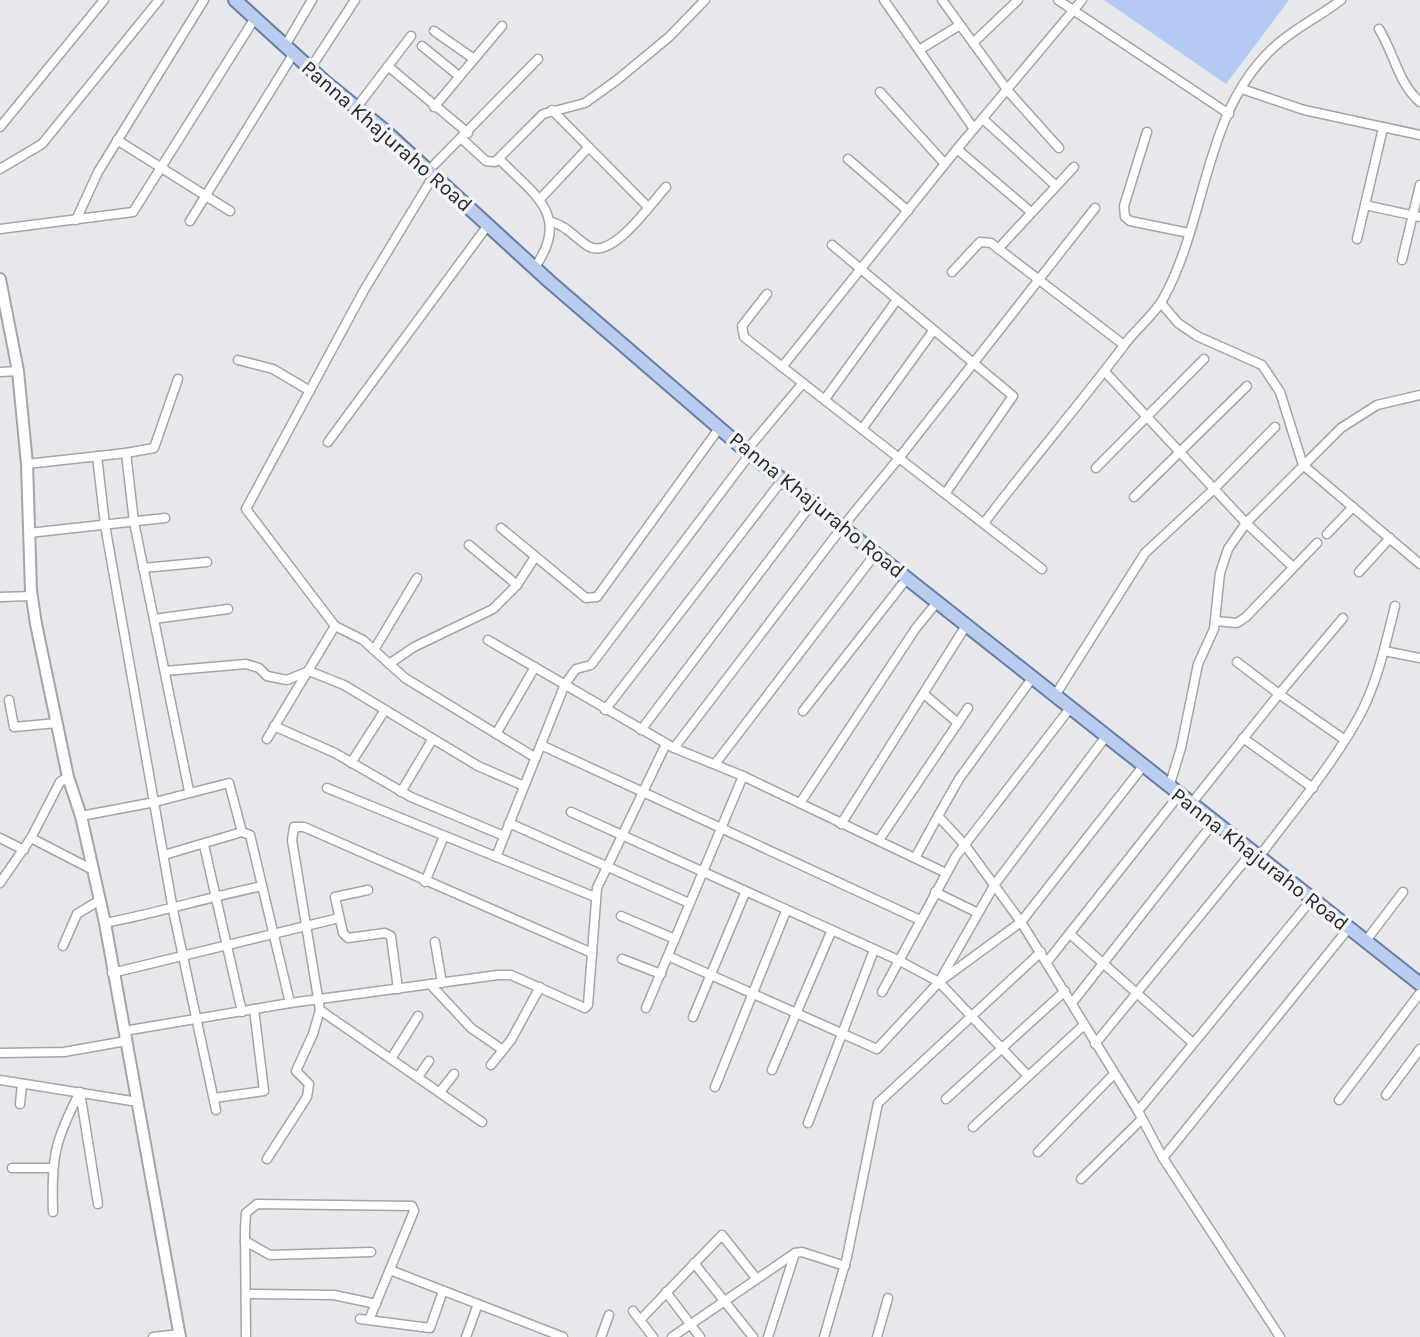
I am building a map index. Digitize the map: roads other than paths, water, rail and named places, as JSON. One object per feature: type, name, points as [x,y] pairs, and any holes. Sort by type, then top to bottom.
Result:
[{"type":"main road","name":"Panna Khajuraho Road","points":[[240,1],[310,69],[357,107],[748,452],[1420,984]]},
{"type":"main road","points":[[0,279],[18,371],[27,464],[32,596],[68,777],[81,816],[105,923],[180,1335]]},
{"type":"street","points":[[0,127],[104,0]]},
{"type":"street","points":[[0,169],[42,144],[159,0]]},
{"type":"street","points":[[76,220],[98,172],[204,0]]},
{"type":"street","points":[[190,221],[290,49],[312,0]]},
{"type":"street","points":[[310,69],[355,0]]},
{"type":"street","points":[[389,67],[465,136],[486,161],[499,159],[543,114],[585,103],[602,92],[669,37],[705,0]]},
{"type":"street","points":[[884,0],[974,129]]},
{"type":"street","points":[[942,0],[1008,91],[1059,148]]},
{"type":"street","points":[[973,43],[1018,0]]},
{"type":"street","points":[[1058,0],[1149,64],[1229,114]]},
{"type":"street","points":[[782,367],[957,149],[1082,0]]},
{"type":"street","points":[[984,523],[1051,435],[1106,373],[1124,345],[1161,303],[1189,233],[1207,167],[1242,89],[1272,49],[1341,0]]},
{"type":"street","points":[[0,229],[133,212],[255,18]]},
{"type":"street","points":[[919,50],[960,24]]},
{"type":"street","points":[[434,107],[502,26]]},
{"type":"street","points":[[1379,29],[1394,54],[1403,81],[1420,102]]},
{"type":"street","points":[[434,31],[474,59]]},
{"type":"street","points":[[357,107],[411,36]]},
{"type":"street","points":[[422,46],[460,76]]},
{"type":"street","points":[[536,758],[405,678],[363,640],[335,626],[246,512],[363,292],[432,173],[538,59]]},
{"type":"street","points":[[1242,89],[1304,110],[1420,135]]},
{"type":"street","points":[[880,92],[945,164]]},
{"type":"street","points":[[552,110],[648,207]]},
{"type":"street","points":[[983,119],[1055,185]]},
{"type":"street","points":[[1357,239],[1383,128]]},
{"type":"street","points":[[1147,132],[1124,206],[1125,217],[1130,221],[1189,233]]},
{"type":"street","points":[[117,140],[230,211]]},
{"type":"street","points":[[540,199],[588,148]]},
{"type":"street","points":[[957,149],[1031,212]]},
{"type":"street","points":[[499,159],[540,199],[552,222],[551,237],[536,267]]},
{"type":"street","points":[[848,159],[908,211]]},
{"type":"street","points":[[998,249],[1074,167]]},
{"type":"street","points":[[1402,260],[1417,217],[1420,185]]},
{"type":"street","points":[[552,222],[563,226],[589,247],[603,249],[620,240],[666,187]]},
{"type":"street","points":[[1365,205],[1417,217]]},
{"type":"street","points":[[0,1053],[64,1052],[197,1018],[498,975],[511,975],[585,1008],[588,1005],[596,897],[607,866],[643,792],[670,746],[1095,208]]},
{"type":"street","points":[[328,442],[488,225]]},
{"type":"street","points":[[952,272],[980,242],[991,243],[1124,345]]},
{"type":"street","points":[[832,245],[896,301],[974,362],[1013,399],[945,494]]},
{"type":"street","points":[[767,294],[742,326],[742,331],[782,367],[1042,569]]},
{"type":"street","points":[[825,399],[896,301]]},
{"type":"street","points":[[1161,303],[1178,323],[1197,336],[1262,365],[1270,374],[1303,465],[1420,564]]},
{"type":"street","points":[[862,429],[933,331]]},
{"type":"street","points":[[1096,468],[1204,359]]},
{"type":"street","points":[[238,360],[272,369],[310,391]]},
{"type":"street","points":[[0,372],[18,371]]},
{"type":"street","points":[[1106,373],[1246,523],[1293,568]]},
{"type":"street","points":[[27,464],[154,448],[178,379]]},
{"type":"street","points":[[496,857],[565,684],[576,669],[591,665],[748,452],[803,383]]},
{"type":"street","points":[[1134,497],[1247,386]]},
{"type":"street","points":[[1046,962],[1070,934],[1174,791],[1198,664],[1215,621],[1220,573],[1228,549],[1246,523],[1303,465],[1362,412],[1377,405],[1420,395]]},
{"type":"street","points":[[501,528],[586,598],[597,597],[720,427]]},
{"type":"street","points":[[1056,694],[1145,553],[1275,427]]},
{"type":"street","points":[[126,453],[134,522],[190,791]]},
{"type":"street","points":[[97,456],[105,525],[173,910],[216,1110]]},
{"type":"street","points":[[605,710],[783,479]]},
{"type":"street","points":[[642,730],[813,502]]},
{"type":"street","points":[[1327,534],[1353,507]]},
{"type":"street","points":[[29,533],[165,518]]},
{"type":"street","points":[[1359,572],[1390,538]]},
{"type":"street","points":[[1215,621],[1237,623],[1317,543]]},
{"type":"street","points":[[469,545],[517,585]]},
{"type":"street","points":[[715,764],[876,553]]},
{"type":"street","points":[[389,664],[414,647],[493,609],[517,585],[535,556]]},
{"type":"street","points":[[143,568],[207,562]]},
{"type":"street","points":[[803,711],[908,577]]},
{"type":"street","points":[[374,650],[417,578]]},
{"type":"street","points":[[0,597],[32,596]]},
{"type":"street","points":[[800,803],[916,628],[939,601]]},
{"type":"street","points":[[1095,1044],[1313,788],[1362,711],[1384,651],[1395,606]]},
{"type":"street","points":[[154,619],[228,609]]},
{"type":"street","points":[[1191,804],[1343,618]]},
{"type":"street","points":[[841,824],[925,695],[967,624]]},
{"type":"street","points":[[267,739],[335,626]]},
{"type":"street","points":[[488,640],[670,746],[743,776],[946,873]]},
{"type":"street","points":[[1384,651],[1420,658]]},
{"type":"street","points":[[1237,662],[1345,740]]},
{"type":"street","points":[[165,671],[246,664],[267,676],[287,680],[309,671],[334,680],[478,766],[524,786]]},
{"type":"street","points":[[496,734],[535,667]]},
{"type":"street","points":[[915,858],[959,779],[1033,677]]},
{"type":"street","points":[[925,695],[958,723]]},
{"type":"street","points":[[9,701],[14,727],[57,723]]},
{"type":"street","points":[[882,992],[934,891],[965,845],[1071,706]]},
{"type":"street","points":[[879,840],[968,708]]},
{"type":"street","points":[[351,762],[385,710]]},
{"type":"street","points":[[274,726],[351,762],[401,792],[504,836]]},
{"type":"street","points":[[939,982],[976,912],[995,884],[1108,735]]},
{"type":"street","points":[[1243,738],[1313,788]]},
{"type":"street","points":[[401,792],[432,740]]},
{"type":"street","points":[[541,745],[920,920]]},
{"type":"street","points":[[668,956],[842,1032],[873,1049],[880,1048],[939,982],[1021,922],[1144,765]]},
{"type":"street","points":[[646,1008],[743,776]]},
{"type":"street","points":[[0,883],[24,850],[60,782],[68,777]]},
{"type":"street","points":[[81,816],[155,802],[229,783],[242,832]]},
{"type":"street","points":[[327,788],[596,897]]},
{"type":"street","points":[[571,812],[831,932],[898,960],[939,982],[1028,1076]]},
{"type":"street","points":[[938,816],[995,884],[1041,952],[1163,1158],[1280,1337]]},
{"type":"street","points":[[1072,1003],[1214,822]]},
{"type":"street","points":[[509,823],[689,903]]},
{"type":"street","points":[[482,1122],[320,1010],[316,999],[292,839],[296,826],[592,953]]},
{"type":"street","points":[[164,855],[242,832],[250,835],[290,1003]]},
{"type":"street","points":[[425,882],[443,835]]},
{"type":"street","points":[[0,838],[24,850]]},
{"type":"street","points":[[31,838],[93,870]]},
{"type":"street","points":[[204,845],[242,1012]]},
{"type":"street","points":[[105,923],[173,910],[216,896],[262,886]]},
{"type":"street","points":[[368,890],[335,897],[342,933],[348,938],[385,933],[391,936],[398,989]]},
{"type":"street","points":[[934,891],[976,912]]},
{"type":"street","points":[[1365,942],[1404,892]]},
{"type":"street","points":[[693,1017],[745,893]]},
{"type":"street","points":[[1081,1179],[1140,1116],[1193,1043],[1312,899]]},
{"type":"street","points":[[63,946],[77,914],[100,900]]},
{"type":"street","points":[[715,1087],[786,911]]},
{"type":"street","points":[[621,916],[675,939]]},
{"type":"street","points":[[113,973],[227,943],[339,918]]},
{"type":"street","points":[[1163,1158],[1348,929]]},
{"type":"street","points":[[772,1070],[831,932]]},
{"type":"street","points":[[1070,934],[1193,1043]]},
{"type":"street","points":[[435,942],[442,983]]},
{"type":"street","points":[[808,1123],[874,950]]},
{"type":"street","points":[[824,1337],[845,1266],[878,1103],[971,1013],[1041,952]]},
{"type":"street","points":[[622,960],[661,974]]},
{"type":"street","points":[[430,984],[471,1028],[503,1050]]},
{"type":"street","points":[[491,1065],[503,1050],[540,987]]},
{"type":"street","points":[[946,1099],[1065,991]]},
{"type":"street","points":[[1339,1100],[1420,993]]},
{"type":"street","points":[[214,1098],[264,1091],[254,1009]]},
{"type":"street","points":[[267,1159],[307,1097],[309,1084],[296,1071],[296,1065],[313,1034],[320,1010]]},
{"type":"street","points":[[391,1059],[418,1016]]},
{"type":"street","points":[[974,1127],[1084,1025]]},
{"type":"street","points":[[1386,1095],[1420,1049]]},
{"type":"street","points":[[418,1077],[429,1061]]},
{"type":"street","points":[[440,1092],[454,1074]]},
{"type":"street","points":[[1038,1152],[1113,1075]]},
{"type":"street","points":[[0,1080],[138,1102]]},
{"type":"street","points":[[20,1104],[22,1084]]},
{"type":"street","points":[[53,1212],[52,1168],[60,1129],[80,1092]]},
{"type":"street","points":[[80,1092],[97,1204]]},
{"type":"street","points":[[12,1168],[52,1168]]},
{"type":"street","points":[[246,1337],[246,1213],[257,1204],[410,1205],[414,1211],[376,1304],[365,1320],[430,1328],[443,1291]]},
{"type":"street","points":[[640,1320],[722,1235],[756,1278]]},
{"type":"street","points":[[245,1241],[270,1255],[371,1252]]},
{"type":"street","points":[[672,1337],[723,1299],[795,1253],[802,1252],[845,1266]]},
{"type":"street","points":[[768,1337],[795,1253]]},
{"type":"street","points":[[694,1263],[753,1337]]},
{"type":"street","points":[[390,1270],[562,1337]]},
{"type":"street","points":[[666,1292],[700,1337]]},
{"type":"street","points":[[246,1294],[334,1295],[376,1304]]},
{"type":"street","points":[[877,1337],[888,1298]]},
{"type":"street","points":[[466,1337],[478,1304]]},
{"type":"street","points":[[633,1311],[653,1337]]},
{"type":"street","points":[[601,1337],[609,1315]]},
{"type":"street","points":[[153,1337],[180,1335]]}]
